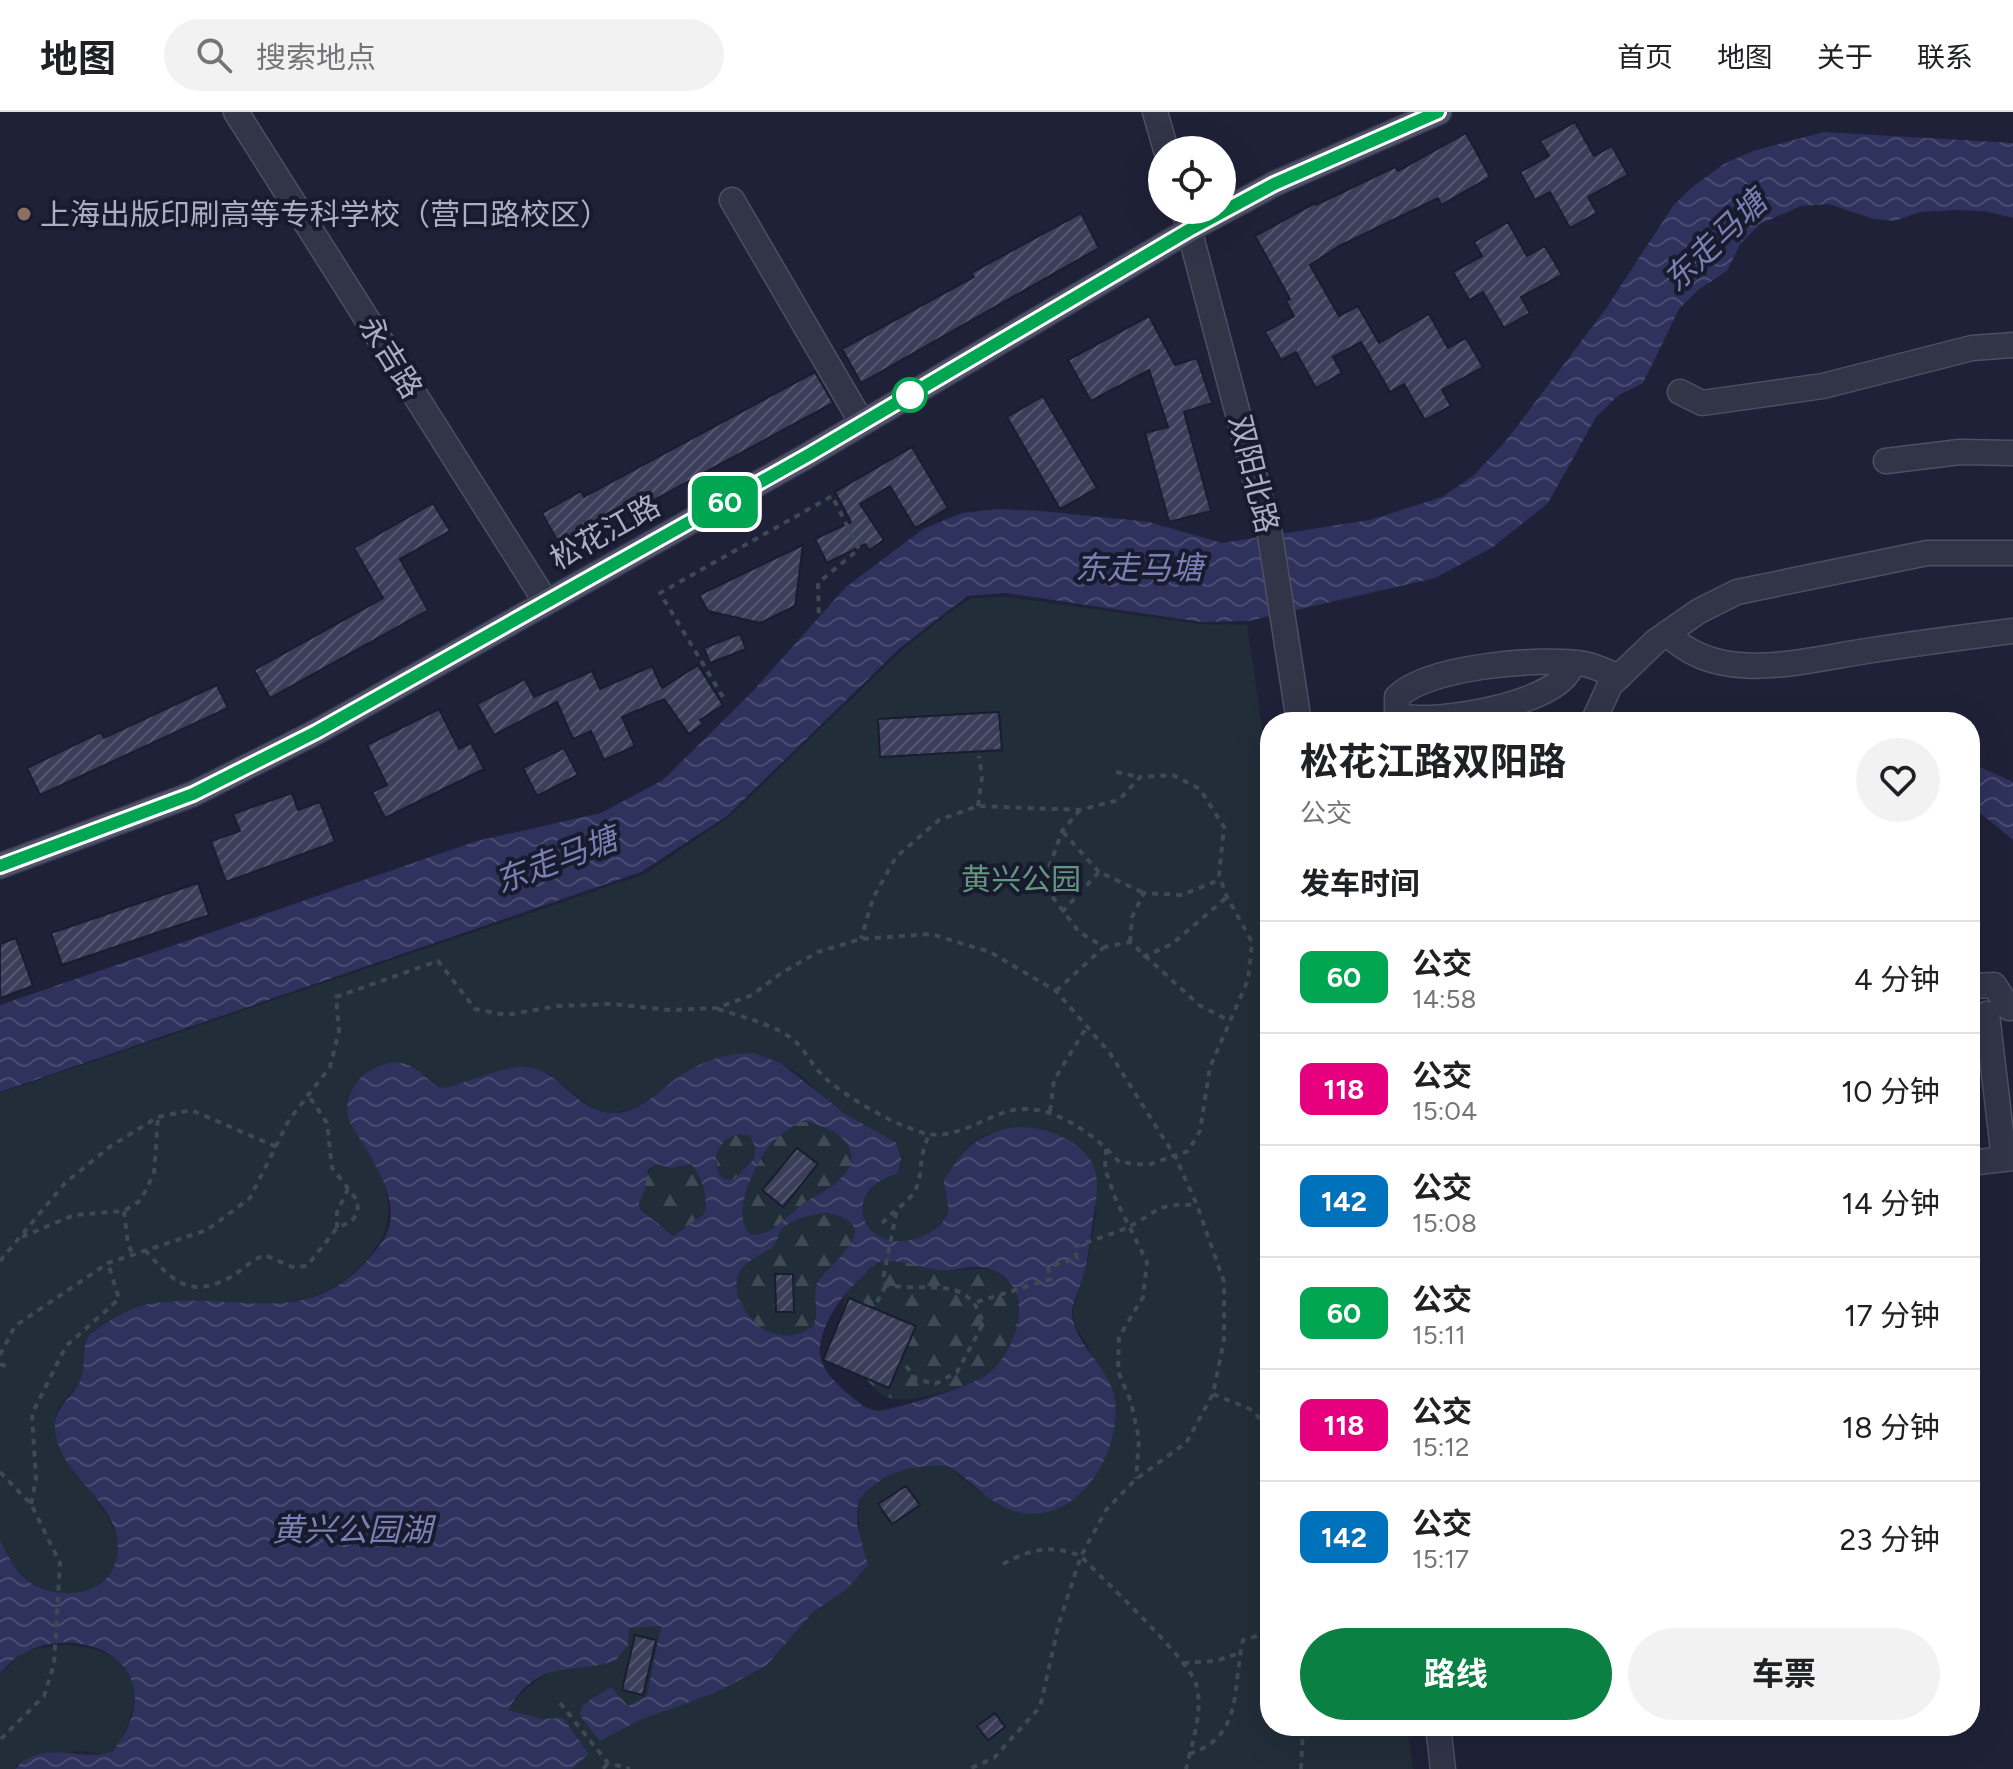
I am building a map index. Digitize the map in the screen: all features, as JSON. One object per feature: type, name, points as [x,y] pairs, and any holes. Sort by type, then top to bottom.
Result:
[{"type":"main road","name":"松花江路","points":[[1236,200],[1439,112]]},
{"type":"main road","name":"松花江路","points":[[0,866],[193,794],[316,732],[862,423],[1180,224]]},
{"type":"street","name":"永吉路","points":[[236,112],[546,602]]},
{"type":"street","points":[[1155,112],[1162,136]]},
{"type":"street","points":[[732,200],[862,423]]},
{"type":"street","name":"双阳北路","points":[[1187,224],[1270,535],[1285,614],[1298,712]]},
{"type":"street","points":[[1680,392],[1702,403],[1823,386],[1972,348],[2013,345]]},
{"type":"street","points":[[1886,461],[1960,452],[2013,453]]},
{"type":"street","points":[[1596,712],[1600,702],[1619,677],[1667,633],[1717,601],[1761,585],[1927,553],[2013,553]]},
{"type":"street","points":[[1667,633],[1696,654],[1721,661],[1765,665],[2013,631]]},
{"type":"street","points":[[1399,712],[1397,697],[1405,690],[1447,675],[1515,663],[1572,663],[1597,667],[1619,677]]},
{"type":"street","points":[[1464,712],[1510,705],[1543,692],[1568,674],[1572,663]]},
{"type":"street","points":[[1980,986],[1994,985],[2008,1158],[1980,1161]]},
{"type":"street","points":[[1439,1736],[1443,1769]]},
{"type":"path","points":[[723,697],[660,593],[832,496],[859,549],[818,583],[819,618]]},
{"type":"path","points":[[978,806],[982,777],[979,756]]},
{"type":"path","points":[[0,1355],[15,1326],[108,1263],[207,1230],[250,1198],[289,1120],[330,1067],[339,1031],[336,997],[438,961],[475,1009],[506,1015],[558,1006],[717,1008],[768,1025],[794,1039],[822,1075],[858,1103],[929,1134],[966,1129],[1011,1110],[1050,1111],[1106,1147],[1119,1162],[1148,1165],[1176,1158],[1188,1151],[1200,1131],[1210,1067],[1248,980],[1252,942],[1227,897],[1221,879],[1224,827],[1200,789],[1173,775],[1140,777],[1116,772]]},
{"type":"path","points":[[861,939],[873,898],[896,857],[939,820],[978,806],[1080,810],[1119,800],[1140,777]]},
{"type":"path","points":[[1080,810],[1062,831],[1050,865],[1051,895],[1079,932],[1104,947]]},
{"type":"path","points":[[1062,831],[1099,872],[1144,893],[1182,895],[1221,879]]},
{"type":"path","points":[[1062,912],[1099,872]]},
{"type":"path","points":[[1144,893],[1132,917],[1130,942],[1199,1005],[1228,1020]]},
{"type":"path","points":[[1143,957],[1172,944],[1227,897]]},
{"type":"path","points":[[717,1008],[752,995],[818,952],[861,939],[931,934],[990,952],[1056,991],[1109,1052],[1176,1158],[1197,1205],[1224,1282],[1224,1340],[1213,1394],[1186,1443],[1136,1479],[1106,1510],[1081,1556],[1059,1623],[1040,1707],[994,1758],[969,1769]]},
{"type":"path","points":[[1056,991],[1104,947],[1130,942]]},
{"type":"path","points":[[1050,1111],[1054,1080],[1086,1028]]},
{"type":"path","points":[[145,1250],[173,1281],[198,1288],[227,1279],[252,1259],[265,1255],[292,1267],[307,1266],[337,1228],[352,1221],[358,1212],[357,1200],[332,1168],[327,1123],[307,1093]]},
{"type":"path","points":[[0,1261],[65,1183],[111,1146],[158,1117],[191,1110],[277,1147]]},
{"type":"path","points":[[20,1238],[74,1215],[124,1211],[141,1200],[154,1173],[158,1117]]},
{"type":"path","points":[[882,1223],[920,1185],[920,1153],[929,1134]]},
{"type":"path","points":[[1106,1147],[1105,1169],[1147,1262],[1143,1297],[1119,1337],[1118,1371],[1131,1402],[1139,1439],[1136,1479]]},
{"type":"path","points":[[337,1228],[337,1212],[348,1188]]},
{"type":"path","points":[[977,1302],[1051,1279],[1048,1267],[1077,1258],[1074,1247],[1130,1226],[1146,1214],[1170,1204],[1197,1205]]},
{"type":"path","points":[[886,1285],[883,1279],[897,1209]]},
{"type":"path","points":[[124,1211],[128,1245],[133,1254]]},
{"type":"path","points":[[31,1504],[36,1480],[32,1414],[66,1346],[119,1299],[108,1263]]},
{"type":"path","points":[[877,1302],[886,1285]]},
{"type":"path","points":[[886,1285],[910,1289],[961,1289],[977,1302],[983,1324],[957,1372],[935,1384],[916,1379],[906,1366]]},
{"type":"path","points":[[0,1364],[10,1368]]},
{"type":"path","points":[[1213,1394],[1250,1409],[1260,1418]]},
{"type":"path","points":[[0,1472],[31,1504],[60,1563],[54,1664],[44,1696],[0,1740]]},
{"type":"path","points":[[1003,1564],[1032,1549],[1060,1548],[1081,1556],[1183,1663],[1196,1684],[1197,1721],[1186,1769]]},
{"type":"path","points":[[1189,1754],[1209,1748],[1225,1734],[1243,1640],[1260,1638]]},
{"type":"path","points":[[1183,1663],[1215,1661],[1240,1653]]},
{"type":"path","points":[[560,1703],[608,1763],[630,1769]]},
{"type":"path","points":[[1301,1769],[1303,1736]]},
{"type":"path","points":[[603,1769],[608,1763]]},
{"type":"green space","name":"黄兴公园","points":[[1008,597],[1200,624],[1247,625],[1260,713],[1260,1736],[1408,1736],[1413,1769],[572,1769],[589,1754],[563,1718],[542,1719],[508,1710],[520,1695],[546,1675],[628,1645],[629,1628],[662,1626],[648,1696],[627,1706],[611,1687],[582,1705],[600,1741],[642,1719],[713,1694],[766,1666],[813,1612],[845,1591],[859,1533],[858,1501],[877,1483],[910,1469],[948,1466],[982,1494],[1110,1446],[1116,1410],[1089,1348],[1073,1322],[1073,1309],[1088,1259],[1097,1208],[994,1133],[970,1145],[944,1180],[948,1210],[942,1223],[929,1233],[907,1241],[889,1240],[874,1234],[865,1223],[862,1210],[866,1196],[877,1183],[897,1174],[857,1122],[825,1100],[802,1076],[781,1063],[753,1053],[657,1095],[639,1107],[616,1113],[595,1110],[549,1074],[525,1067],[440,1088],[410,1064],[395,1062],[352,1126],[367,1144],[386,1192],[387,1222],[377,1246],[342,1282],[318,1295],[264,1305],[142,1305],[90,1334],[85,1345],[80,1381],[58,1410],[56,1421],[69,1463],[102,1508],[117,1538],[118,1553],[114,1568],[96,1587],[82,1592],[51,1591],[36,1586],[23,1576],[0,1541],[0,1093],[645,874],[730,816],[904,648],[971,598]]},
{"type":"green space","points":[[801,1121],[824,1128],[844,1140],[850,1148],[848,1168],[835,1184],[803,1204],[778,1225],[765,1233],[750,1234],[743,1215],[752,1176],[770,1145]]},
{"type":"green space","points":[[738,1134],[750,1136],[755,1147],[754,1159],[734,1181],[723,1179],[717,1166],[718,1152],[725,1141]]},
{"type":"green space","points":[[656,1164],[671,1168],[691,1164],[704,1189],[706,1203],[703,1215],[673,1236],[640,1208],[643,1184]]},
{"type":"green space","points":[[825,1213],[844,1218],[853,1226],[854,1235],[849,1246],[817,1283],[813,1326],[791,1335],[771,1333],[754,1321],[740,1302],[736,1280],[738,1273],[770,1249],[787,1225]]},
{"type":"green space","points":[[883,1261],[945,1271],[986,1269],[1002,1276],[1012,1286],[1018,1312],[1012,1342],[996,1366],[977,1380],[934,1395],[903,1399],[881,1394],[850,1357],[844,1334],[843,1311],[847,1286],[873,1265]]},
{"type":"green space","points":[[67,1645],[102,1652],[126,1668],[135,1694],[120,1741],[107,1754],[76,1751],[17,1765],[15,1769],[0,1769],[0,1674],[26,1650]]},
{"type":"water","name":"东走马塘","points":[[1824,132],[2013,143],[2013,218],[1985,211],[1958,210],[1920,212],[1895,221],[1874,219],[1829,204],[1801,206],[1760,224],[1740,244],[1727,271],[1698,290],[1679,309],[1643,383],[1619,395],[1596,417],[1548,503],[1493,547],[1435,578],[1248,621],[1201,622],[1006,593],[967,596],[900,648],[727,816],[641,872],[0,1092],[0,1005],[477,841],[601,813],[663,780],[752,692],[846,587],[923,529],[962,513],[998,509],[1042,511],[1149,522],[1222,543],[1370,520],[1442,497],[1473,476],[1505,442],[1605,310],[1673,206],[1691,188],[1724,164],[1753,151]]},
{"type":"water","points":[[1980,767],[2013,782],[2013,840],[1980,813]]},
{"type":"water","name":"黄兴公园湖","points":[[753,1053],[781,1063],[845,1114],[896,1143],[901,1159],[897,1174],[877,1183],[866,1195],[862,1209],[865,1222],[874,1233],[888,1240],[907,1241],[929,1233],[942,1223],[948,1210],[944,1180],[967,1149],[990,1134],[1016,1127],[1038,1129],[1060,1136],[1086,1154],[1096,1174],[1096,1198],[1086,1267],[1072,1316],[1081,1340],[1111,1385],[1116,1416],[1105,1459],[1078,1496],[1060,1508],[1040,1513],[1018,1512],[998,1504],[948,1466],[910,1469],[887,1477],[858,1501],[857,1524],[868,1565],[845,1591],[813,1612],[766,1666],[713,1694],[642,1719],[600,1741],[580,1716],[582,1705],[611,1687],[628,1706],[647,1696],[661,1626],[629,1628],[628,1645],[615,1661],[556,1671],[531,1682],[508,1710],[542,1719],[563,1718],[589,1754],[572,1769],[15,1769],[26,1759],[39,1754],[90,1755],[113,1751],[132,1717],[134,1688],[123,1666],[103,1651],[77,1643],[49,1644],[22,1654],[0,1674],[0,1541],[23,1577],[53,1592],[81,1592],[94,1587],[113,1570],[117,1556],[117,1538],[111,1521],[67,1461],[55,1428],[61,1408],[80,1381],[85,1345],[90,1334],[118,1316],[149,1304],[302,1300],[330,1290],[356,1272],[382,1242],[389,1228],[391,1213],[384,1182],[352,1126],[347,1110],[350,1094],[359,1079],[380,1066],[397,1062],[411,1066],[440,1088],[514,1067],[537,1069],[590,1106],[615,1113],[639,1106],[701,1064]],"holes":[[[801,1121],[835,1133],[849,1148],[851,1157],[848,1168],[835,1184],[803,1204],[778,1225],[765,1233],[750,1234],[743,1215],[747,1189],[758,1164],[770,1145]],[[738,1134],[750,1136],[755,1147],[754,1159],[734,1180],[723,1179],[716,1166],[720,1146]],[[656,1164],[671,1168],[691,1164],[704,1189],[706,1203],[703,1215],[673,1236],[640,1209],[648,1170]],[[825,1213],[844,1218],[853,1226],[854,1235],[849,1246],[817,1283],[813,1326],[791,1335],[771,1333],[754,1321],[740,1302],[738,1274],[748,1263],[773,1247],[787,1225]],[[897,1261],[943,1271],[980,1267],[1002,1275],[1013,1287],[1019,1316],[1009,1348],[1000,1362],[981,1378],[918,1401],[878,1411],[858,1402],[828,1373],[820,1349],[826,1326],[838,1304],[875,1264]]]},
{"type":"building","points":[[1575,122],[1594,156],[1612,146],[1628,175],[1588,197],[1597,213],[1570,228],[1550,192],[1535,200],[1520,172],[1549,156],[1540,141]]},
{"type":"building","points":[[1466,133],[1490,177],[1441,205],[1438,198],[1339,246],[1310,265],[1339,316],[1358,306],[1379,343],[1429,314],[1448,348],[1466,338],[1483,367],[1442,390],[1451,406],[1425,420],[1404,384],[1390,392],[1361,342],[1333,357],[1342,373],[1316,388],[1296,352],[1281,360],[1265,332],[1294,316],[1286,301],[1290,299],[1255,236],[1315,203],[1395,167],[1398,171]]},
{"type":"building","points":[[1081,213],[1099,248],[861,383],[842,349],[974,277],[971,273]]},
{"type":"building","points":[[1508,222],[1527,256],[1545,246],[1562,275],[1521,297],[1530,313],[1504,328],[1483,292],[1469,300],[1453,272],[1482,256],[1474,242]]},
{"type":"building","points":[[1149,316],[1175,365],[1197,358],[1212,403],[1184,412],[1211,511],[1169,522],[1145,433],[1168,427],[1149,370],[1091,401],[1068,360]]},
{"type":"building","points":[[815,372],[833,403],[606,526],[603,520],[559,544],[542,513],[581,491],[584,497]]},
{"type":"building","points":[[1043,396],[1097,488],[1060,509],[1007,417]]},
{"type":"building","points":[[912,447],[948,508],[915,528],[890,486],[860,504],[884,540],[869,550],[865,544],[827,563],[815,539],[851,522],[835,492]]},
{"type":"building","points":[[433,503],[450,531],[400,559],[428,610],[270,698],[254,670],[383,598],[354,548]]},
{"type":"building","points":[[803,545],[795,606],[760,623],[708,611],[699,595]]},
{"type":"building","points":[[740,634],[746,649],[710,663],[704,648]]},
{"type":"building","points":[[698,665],[723,705],[700,720],[703,724],[689,734],[664,699],[622,717],[635,746],[604,760],[591,731],[573,739],[557,702],[494,735],[477,704],[525,679],[534,697],[592,671],[600,689],[652,666],[662,688]]},
{"type":"building","points":[[217,685],[228,708],[40,795],[27,768],[101,732],[104,738]]},
{"type":"building","points":[[439,709],[459,749],[471,743],[484,769],[385,818],[372,792],[387,785],[367,745]]},
{"type":"building","points":[[999,712],[1002,750],[880,757],[878,719]]},
{"type":"building","points":[[564,748],[578,775],[537,796],[523,768]]},
{"type":"building","points":[[292,793],[298,810],[320,802],[335,842],[226,882],[211,841],[240,831],[233,814]]},
{"type":"building","points":[[198,883],[209,915],[62,965],[51,933]]},
{"type":"building","points":[[16,938],[33,986],[0,998],[0,944]]},
{"type":"building","points":[[797,1148],[818,1164],[783,1207],[762,1190]]},
{"type":"building","points":[[775,1274],[793,1274],[794,1312],[776,1312]]},
{"type":"building","points":[[849,1298],[916,1326],[889,1388],[823,1360]]},
{"type":"building","points":[[906,1486],[920,1505],[892,1524],[878,1504]]},
{"type":"building","points":[[635,1635],[656,1640],[643,1695],[622,1690]]},
{"type":"building","points":[[995,1713],[1005,1727],[988,1740],[977,1726]]},
{"type":"bus line","name":"60","points":[[0,866],[99,832],[193,794],[316,732],[810,454],[1189,230],[1274,184],[1438,112]]},
{"type":"place","name":"上海出版印刷高等专科学校（营口路校区）","points":[[24,214]]}]
